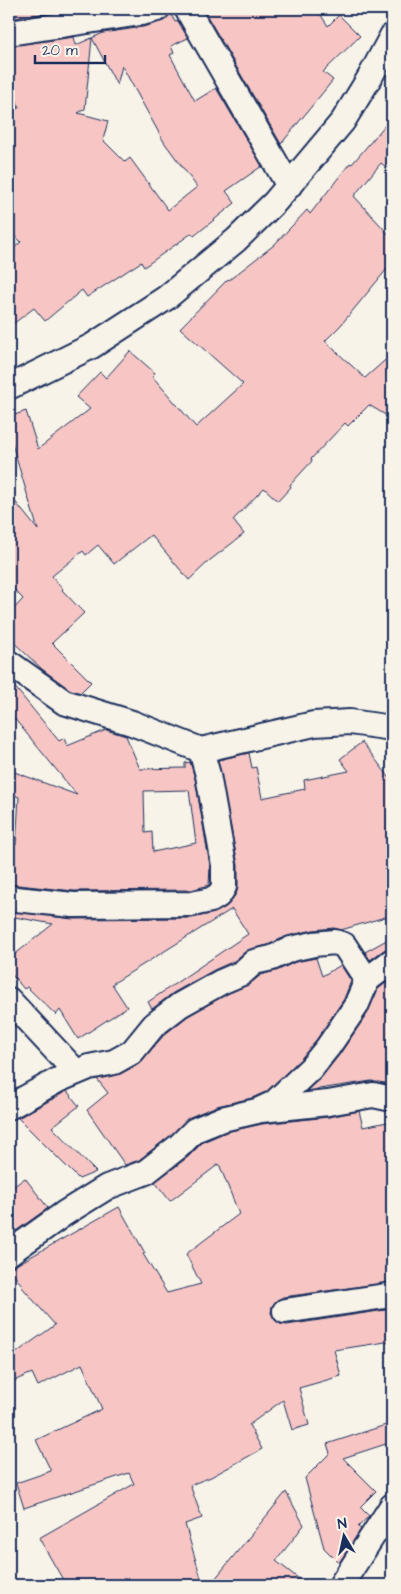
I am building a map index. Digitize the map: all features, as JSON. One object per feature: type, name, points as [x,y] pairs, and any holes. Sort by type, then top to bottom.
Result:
[{"type":"street","points":[[9,33],[157,9]]},
{"type":"street","points":[[187,9],[288,186]]},
{"type":"street","points":[[9,387],[92,346],[166,298],[236,240],[288,186],[343,121],[392,36]]},
{"type":"street","points":[[9,663],[64,702],[132,723],[201,750],[314,724],[350,722],[392,728]]},
{"type":"street","points":[[9,896],[16,899],[74,906],[192,904],[212,900],[219,895],[224,887],[224,865],[208,775],[201,750]]},
{"type":"street","points":[[9,1107],[58,1080],[89,1067],[114,1062],[132,1052],[154,1025],[180,1005],[215,985],[242,973],[254,962],[272,958],[291,949],[336,942],[344,945],[367,980]]},
{"type":"street","points":[[257,1111],[274,1102],[311,1068],[356,1006],[367,980],[392,961]]},
{"type":"street","points":[[9,1000],[76,1072]]},
{"type":"street","points":[[9,1253],[107,1187],[146,1172],[180,1146],[195,1130],[222,1119],[257,1111],[328,1103],[373,1095],[392,1099]]},
{"type":"street","points":[[285,1311],[392,1295]]},
{"type":"street","points":[[341,1585],[392,1506]]},
{"type":"building","points":[[9,9],[66,9],[66,10],[9,19]]},
{"type":"building","points":[[203,9],[317,9],[328,26],[339,15],[360,36],[323,72],[333,80],[281,144]]},
{"type":"building","points":[[170,12],[175,22],[178,21],[188,38],[171,46],[174,53],[170,55],[195,101],[216,88],[262,166],[226,191],[235,203],[194,236],[192,233],[144,267],[141,262],[87,297],[82,290],[45,321],[34,308],[9,327],[9,252],[21,242],[9,229],[9,111],[19,108],[9,73],[9,46],[74,37],[76,45],[103,33],[143,27],[167,18]],"holes":[[[92,38],[117,85],[122,66],[164,142],[197,187],[168,210],[130,158],[125,162],[103,140],[108,121],[78,113],[85,109]]]},
{"type":"building","points":[[392,117],[392,172],[381,163],[354,196],[392,238],[392,263],[340,326],[325,341],[365,378],[392,354],[392,419],[369,405],[348,426],[345,423],[311,459],[312,461],[278,501],[264,488],[233,520],[244,534],[209,561],[189,580],[151,535],[114,564],[98,545],[86,555],[83,551],[52,576],[62,590],[84,613],[52,643],[91,682],[80,693],[70,690],[42,669],[9,638],[9,614],[23,599],[9,584],[9,494],[38,530],[9,434],[9,417],[26,411],[38,449],[90,409],[76,397],[100,372],[106,378],[130,351],[155,373],[152,376],[196,427],[243,384],[180,328],[228,279],[274,245],[307,210],[310,214],[350,163],[352,164]]},
{"type":"building","points":[[9,680],[59,741],[64,738],[67,746],[106,730],[126,736],[140,769],[185,768],[185,763],[190,762],[195,778],[210,866],[209,885],[191,890],[74,891],[9,884],[9,840],[16,845],[19,797],[9,793],[9,770],[77,795],[9,712]],"holes":[[[189,790],[196,843],[153,852],[152,832],[145,833],[144,791]]]},
{"type":"building","points":[[362,742],[392,781],[392,915],[341,930],[334,928],[313,930],[288,936],[268,945],[251,949],[234,961],[173,993],[152,1009],[148,1002],[248,934],[232,909],[112,984],[127,1007],[78,1039],[60,1010],[56,1015],[27,987],[24,989],[9,971],[9,959],[53,924],[9,916],[9,911],[73,919],[192,918],[214,913],[226,907],[236,894],[238,888],[238,865],[218,760],[249,753],[252,768],[256,767],[262,798],[305,789],[304,780],[349,771],[340,759]]},
{"type":"building","points":[[392,937],[392,948],[384,950],[370,960],[365,952]]},
{"type":"building","points":[[316,958],[322,976],[341,965],[351,981],[344,999],[301,1059],[266,1092],[252,1098],[217,1106],[190,1117],[170,1136],[139,1160],[125,1165],[87,1110],[108,1093],[97,1079],[120,1074],[139,1064],[164,1035],[188,1016],[227,994],[248,985],[261,975],[295,962]]},
{"type":"building","points":[[392,978],[392,1084],[371,1081],[306,1091],[322,1077],[339,1055],[367,1014],[378,989]]},
{"type":"building","points":[[67,1091],[79,1106],[52,1127],[96,1172],[79,1179],[18,1118]]},
{"type":"building","points":[[359,1111],[363,1127],[392,1121],[392,1282],[283,1297],[272,1306],[271,1313],[280,1324],[287,1325],[392,1309],[392,1341],[334,1350],[341,1376],[299,1388],[309,1425],[292,1430],[283,1400],[249,1425],[262,1449],[211,1477],[190,1485],[202,1518],[185,1524],[203,1585],[66,1585],[39,1538],[134,1484],[129,1473],[24,1508],[16,1483],[51,1471],[36,1440],[102,1409],[82,1364],[38,1386],[32,1373],[9,1383],[9,1358],[55,1325],[21,1286],[9,1269],[119,1207],[145,1253],[143,1254],[167,1293],[201,1284],[186,1254],[239,1214],[219,1164],[170,1201],[155,1182],[188,1157],[203,1142],[226,1132],[262,1124],[329,1117]]},
{"type":"building","points":[[25,1178],[48,1208],[9,1236],[9,1190]]},
{"type":"building","points":[[392,1423],[392,1442],[343,1458],[376,1491],[360,1507],[369,1516],[358,1527],[361,1529],[339,1563],[324,1548],[305,1478],[330,1453],[327,1444]]},
{"type":"building","points":[[286,1492],[304,1525],[276,1561],[307,1585],[210,1585]]}]
